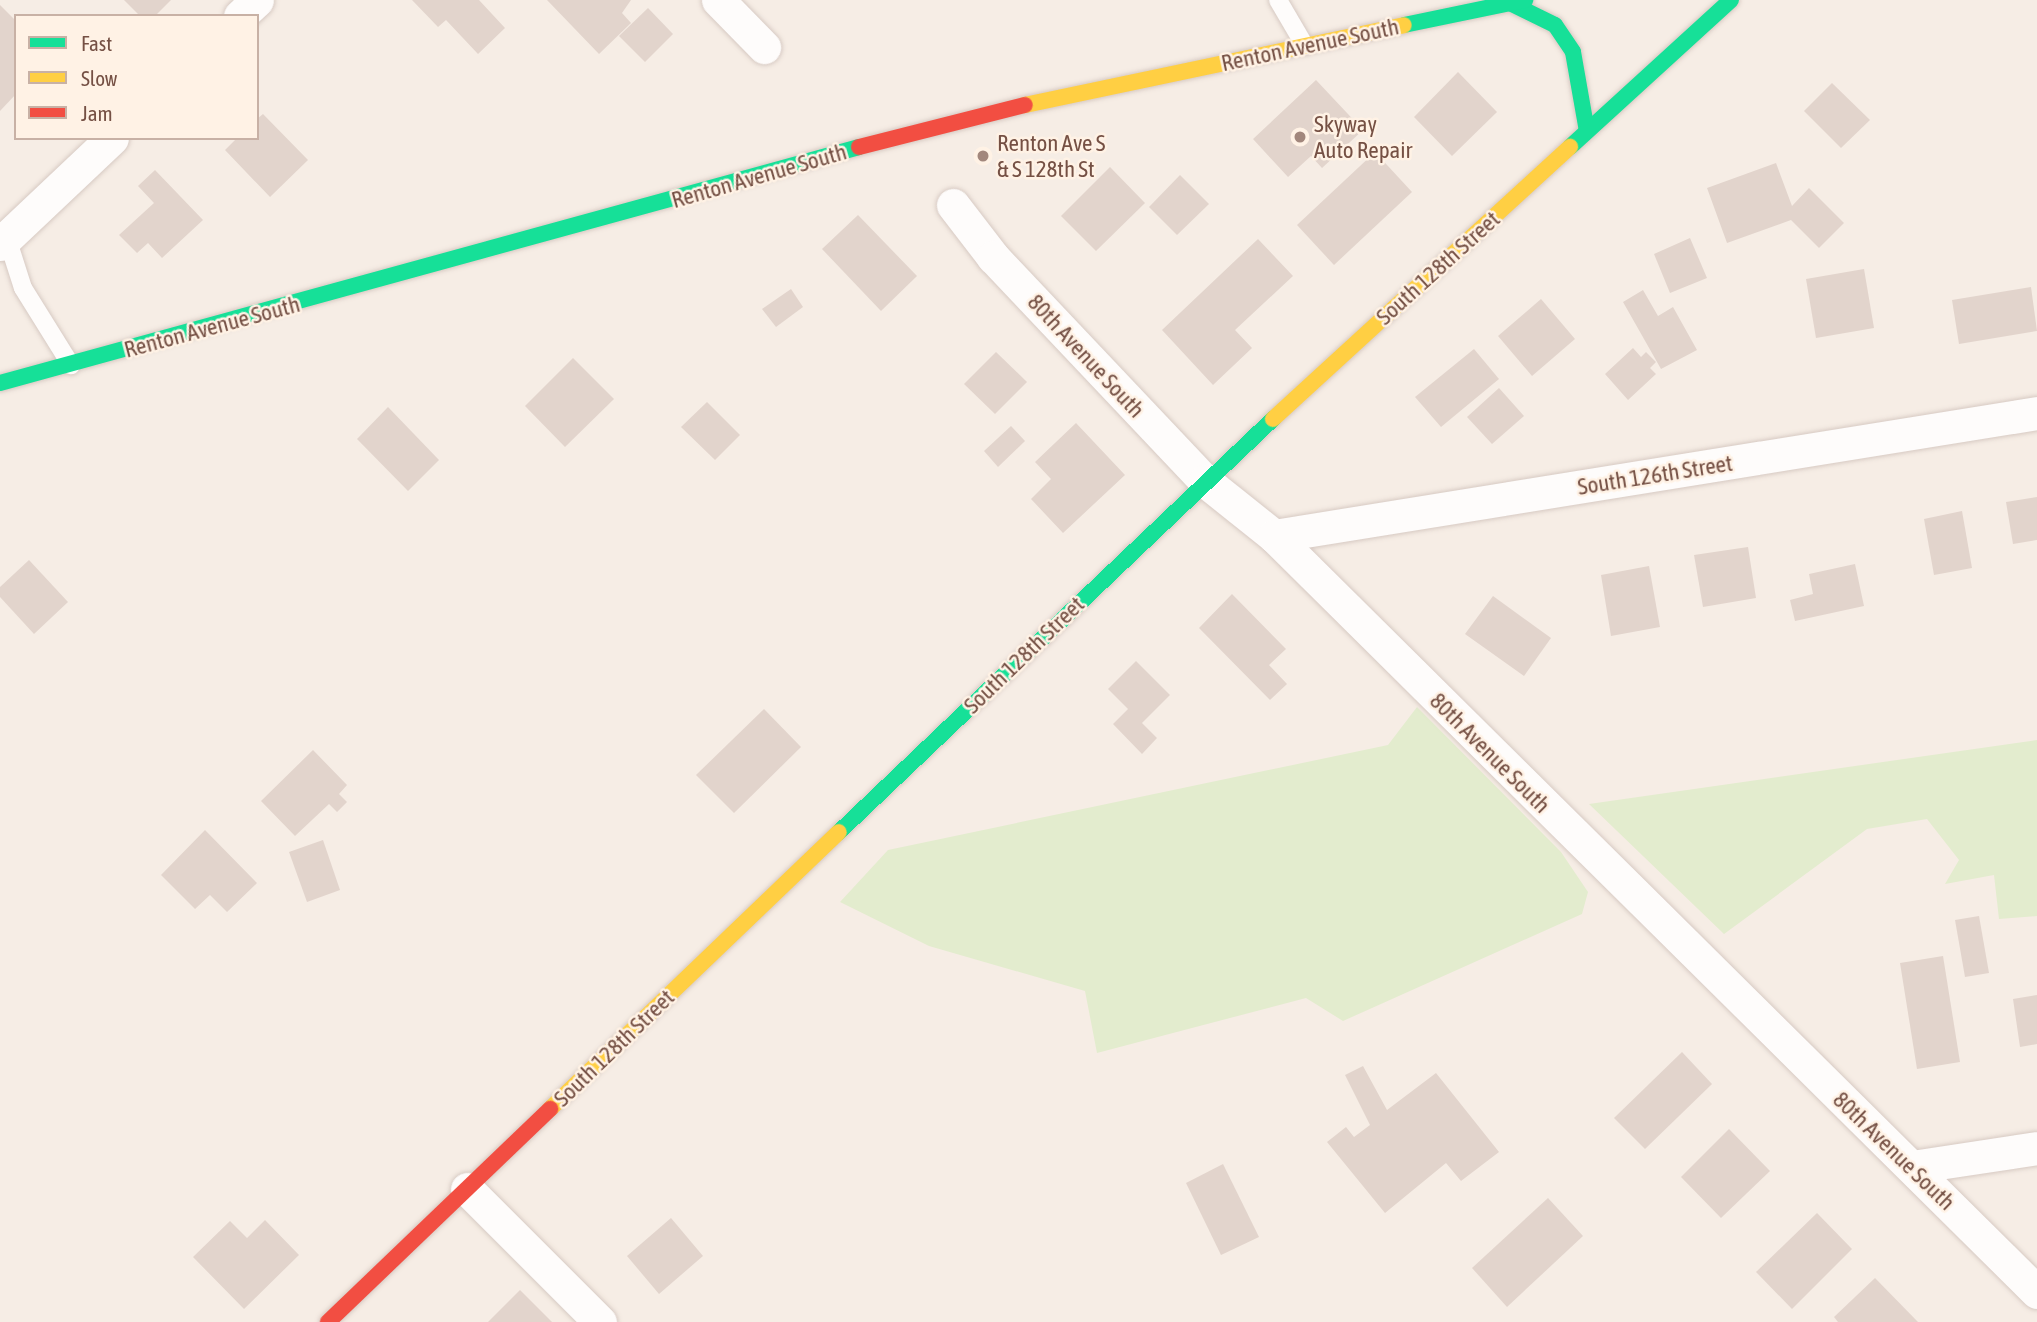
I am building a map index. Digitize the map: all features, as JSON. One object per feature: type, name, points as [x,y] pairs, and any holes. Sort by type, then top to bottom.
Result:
[{"type":"street","points":[[242,14],[257,0]]},
{"type":"street","points":[[718,0],[764,47]]},
{"type":"street","name":"South 128th Street","points":[[328,1322],[1205,481],[1731,0]]},
{"type":"street","points":[[1517,2],[1555,24],[1573,52],[1587,131]]},
{"type":"street","name":"Renton Avenue South","points":[[0,383],[969,117],[1517,2]]},
{"type":"street","points":[[3,241],[109,140]]},
{"type":"street","name":"80th Avenue South","points":[[953,205],[993,257],[1205,481],[1273,536],[2037,1292]]},
{"type":"street","name":"South 126th Street","points":[[1273,536],[2037,413]]},
{"type":"street","points":[[1912,1167],[2037,1148]]},
{"type":"street","points":[[467,1189],[600,1322]]},
{"type":"lane","points":[[1278,0],[1304,46]]},
{"type":"lane","points":[[3,241],[23,288],[71,365]]},
{"type":"green space","points":[[1417,707],[1561,852],[1588,892],[1582,914],[1343,1021],[1306,998],[1097,1053],[1085,991],[929,946],[840,902],[888,850],[1388,745]]},
{"type":"green space","points":[[2037,740],[2037,916],[1999,919],[1994,875],[1945,884],[1959,860],[1927,819],[1867,829],[1724,934],[1589,804]]},
{"type":"building","points":[[124,0],[171,0],[157,14],[138,14]]},
{"type":"building","points":[[412,0],[479,0],[505,28],[478,54],[446,20],[438,27]]},
{"type":"building","points":[[547,0],[631,0],[622,13],[631,23],[599,54]]},
{"type":"building","points":[[0,5],[14,19],[14,96],[0,111]]},
{"type":"building","points":[[648,8],[673,34],[645,62],[619,36]]},
{"type":"building","points":[[1458,72],[1497,112],[1452,156],[1414,117]]},
{"type":"building","points":[[1316,80],[1363,130],[1322,168],[1311,156],[1288,177],[1253,139]]},
{"type":"building","points":[[1832,83],[1870,120],[1841,148],[1804,111]]},
{"type":"building","points":[[263,114],[308,160],[270,197],[225,150],[235,140],[259,140],[259,117]]},
{"type":"building","points":[[1375,152],[1412,192],[1334,265],[1297,225]]},
{"type":"building","points":[[1776,163],[1792,206],[1809,188],[1844,223],[1819,248],[1791,220],[1727,243],[1707,188]]},
{"type":"building","points":[[1110,167],[1145,203],[1096,251],[1061,216]]},
{"type":"building","points":[[155,170],[203,220],[162,258],[148,243],[137,253],[119,235],[154,203],[138,186]]},
{"type":"building","points":[[1180,175],[1209,204],[1177,235],[1149,207]]},
{"type":"building","points":[[858,215],[917,276],[881,311],[822,249]]},
{"type":"building","points":[[1690,238],[1707,278],[1670,293],[1654,254]]},
{"type":"building","points":[[1258,239],[1293,276],[1235,330],[1252,348],[1213,385],[1162,330]]},
{"type":"building","points":[[1864,269],[1874,328],[1816,338],[1806,279]]},
{"type":"building","points":[[2031,287],[2037,331],[1959,344],[1952,300]]},
{"type":"building","points":[[791,289],[803,307],[776,327],[762,309]]},
{"type":"building","points":[[1643,290],[1658,316],[1673,307],[1697,350],[1661,369],[1623,302]]},
{"type":"building","points":[[1541,299],[1575,339],[1532,376],[1498,336]]},
{"type":"building","points":[[1633,348],[1641,357],[1646,352],[1656,362],[1650,368],[1656,374],[1628,400],[1605,374]]},
{"type":"building","points":[[1474,349],[1499,379],[1441,427],[1415,397]]},
{"type":"building","points":[[996,352],[1027,382],[995,414],[964,384]]},
{"type":"building","points":[[573,358],[614,399],[565,447],[525,406]]},
{"type":"building","points":[[1499,388],[1524,416],[1492,444],[1467,417]]},
{"type":"building","points":[[707,402],[740,435],[715,460],[681,427]]},
{"type":"building","points":[[388,407],[439,460],[408,491],[357,439]]},
{"type":"building","points":[[1076,423],[1125,475],[1063,533],[1031,499],[1051,479],[1035,462]]},
{"type":"building","points":[[1011,426],[1025,441],[998,467],[984,451]]},
{"type":"building","points":[[2037,497],[2037,540],[2013,544],[2006,502]]},
{"type":"building","points":[[1962,511],[1972,568],[1934,575],[1924,519]]},
{"type":"building","points":[[1748,547],[1756,598],[1703,607],[1694,555]]},
{"type":"building","points":[[29,560],[68,602],[34,634],[0,597],[0,587]]},
{"type":"building","points":[[1855,564],[1864,606],[1795,621],[1790,600],[1813,594],[1809,574]]},
{"type":"building","points":[[1649,566],[1660,627],[1611,636],[1601,575]]},
{"type":"building","points":[[1232,594],[1286,649],[1269,665],[1287,684],[1270,700],[1199,628]]},
{"type":"building","points":[[1493,596],[1551,638],[1524,676],[1465,634]]},
{"type":"building","points":[[1136,661],[1170,695],[1142,723],[1157,738],[1142,754],[1113,724],[1128,709],[1108,689]]},
{"type":"building","points":[[764,709],[801,747],[734,813],[696,775]]},
{"type":"building","points":[[313,750],[347,785],[339,794],[347,802],[337,812],[329,804],[295,836],[261,801]]},
{"type":"building","points":[[205,830],[257,883],[227,912],[210,895],[195,909],[161,875]]},
{"type":"building","points":[[323,840],[340,890],[307,902],[289,852]]},
{"type":"building","points":[[1979,916],[1989,973],[1965,977],[1955,920]]},
{"type":"building","points":[[1943,956],[1960,1062],[1917,1069],[1900,963]]},
{"type":"building","points":[[2037,995],[2037,1044],[2020,1047],[2013,999]]},
{"type":"building","points":[[1682,1052],[1712,1084],[1645,1149],[1614,1118]]},
{"type":"building","points":[[1363,1066],[1387,1110],[1436,1073],[1499,1152],[1461,1181],[1446,1163],[1385,1213],[1327,1142],[1346,1127],[1354,1137],[1370,1125],[1345,1075]]},
{"type":"building","points":[[1729,1129],[1770,1171],[1721,1218],[1681,1177]]},
{"type":"building","points":[[1223,1164],[1259,1237],[1221,1255],[1186,1183]]},
{"type":"building","points":[[1548,1198],[1583,1236],[1507,1307],[1472,1268]]},
{"type":"building","points":[[1817,1213],[1852,1249],[1792,1309],[1756,1272]]},
{"type":"building","points":[[671,1218],[703,1256],[659,1294],[627,1256]]},
{"type":"building","points":[[265,1220],[299,1255],[244,1309],[193,1257],[230,1221],[247,1238]]},
{"type":"building","points":[[1875,1278],[1918,1322],[1838,1322],[1834,1317]]},
{"type":"building","points":[[520,1290],[552,1322],[488,1322]]},
{"type":"traffic: fast","points":[[1404,25],[1525,0]]},
{"type":"traffic: fast","points":[[1570,147],[1731,0]]},
{"type":"traffic: fast","points":[[1510,3],[1555,25],[1573,52],[1587,131]]},
{"type":"traffic: fast","points":[[0,383],[859,147]]},
{"type":"traffic: fast","points":[[839,832],[1273,419]]},
{"type":"traffic: slow","points":[[1025,105],[1404,25]]},
{"type":"traffic: slow","points":[[1273,419],[1570,147]]},
{"type":"traffic: slow","points":[[550,1109],[839,832]]},
{"type":"traffic: jam","points":[[859,147],[1025,105]]},
{"type":"traffic: jam","points":[[328,1322],[550,1109]]},
{"type":"place","name":"Skyway Auto Repair","points":[[1300,137]]},
{"type":"place","name":"Renton Ave S & S 128th St","points":[[983,156]]}]
